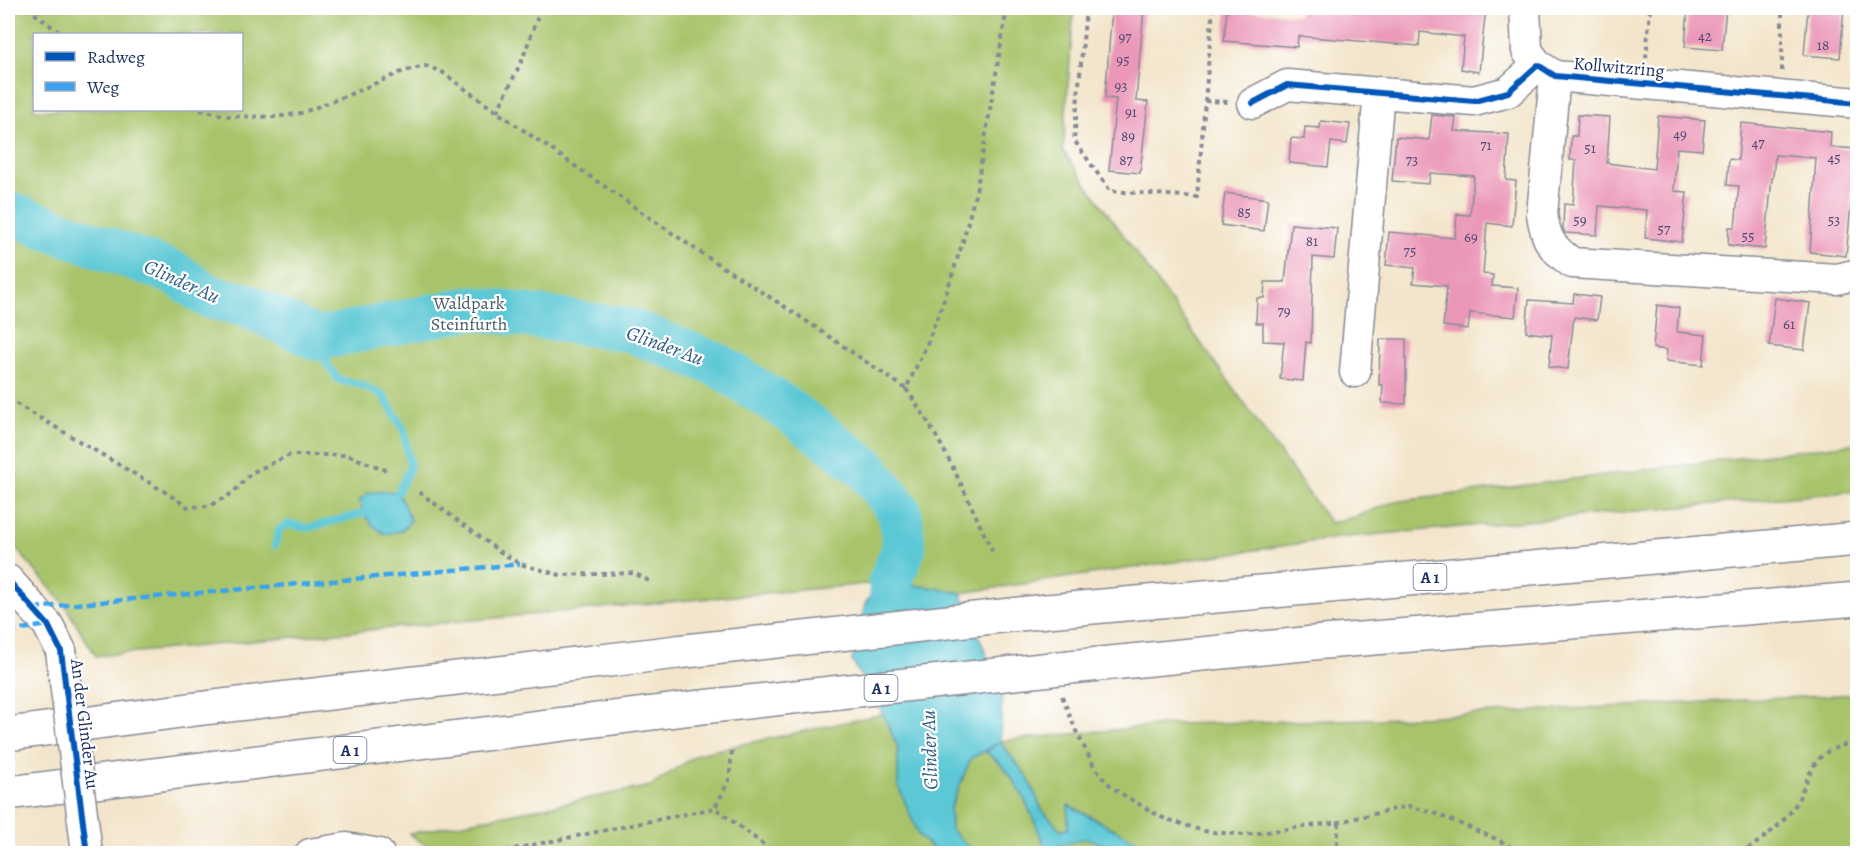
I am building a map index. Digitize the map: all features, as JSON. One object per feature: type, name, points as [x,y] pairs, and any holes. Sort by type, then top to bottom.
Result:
[{"type":"highway","name":"A 1","points":[[8,734],[196,709],[677,652],[1047,611],[1857,539]]},
{"type":"highway","name":"A 1","points":[[8,793],[693,708],[1066,682],[1324,642],[1857,599]]},
{"type":"street","points":[[1525,8],[1527,51],[1547,70],[1542,214],[1545,233],[1554,249],[1572,263],[1837,279],[1857,274]]},
{"type":"street","points":[[1253,103],[1287,85],[1474,101],[1508,92],[1547,70]]},
{"type":"street","name":"Kollwitzring","points":[[1547,70],[1644,84],[1857,103]]},
{"type":"street","points":[[1354,372],[1379,93]]},
{"type":"street","name":"An der Glinder Au","points":[[8,580],[48,625],[61,651],[87,853]]},
{"type":"street","points":[[310,854],[346,848],[379,854]]},
{"type":"path","points":[[27,8],[61,33]]},
{"type":"path","points":[[497,112],[522,60],[541,8]]},
{"type":"path","points":[[906,389],[927,344],[963,241],[975,198],[1007,8]]},
{"type":"path","points":[[1086,8],[1074,140],[1110,191],[1197,196],[1214,8]]},
{"type":"path","points":[[1644,84],[1650,8]]},
{"type":"path","points":[[1781,96],[1782,8]]},
{"type":"path","points":[[204,111],[228,117],[252,118],[301,113],[404,71],[425,66],[442,72],[698,251],[906,389],[930,424],[993,553]]},
{"type":"path","points":[[8,399],[188,507],[209,506],[233,493],[250,473],[290,455],[347,455],[386,470]]},
{"type":"path","points":[[419,492],[520,564],[560,575],[634,573],[651,582]]},
{"type":"path","points":[[1066,682],[1076,731],[1093,764],[1105,781],[1120,794],[1161,817],[1203,831],[1245,835],[1339,822],[1408,806],[1434,813],[1494,838],[1524,854]]},
{"type":"path","points":[[1740,854],[1762,841],[1798,801],[1808,774],[1825,753],[1857,740]]},
{"type":"path","points":[[715,808],[729,780],[732,751]]},
{"type":"path","points":[[488,854],[715,808],[776,854]]},
{"type":"path","points":[[1336,854],[1339,822]]},
{"type":"green space","name":"Waldpark Steinfurth","points":[[8,8],[1074,8],[1063,151],[1330,523],[1358,516],[1393,502],[1857,443],[1857,491],[1337,538],[961,593],[890,582],[96,656],[64,604],[8,539]]},
{"type":"green space","points":[[1857,694],[1857,853],[1159,853],[1069,805],[1068,829],[1060,829],[1042,810],[1028,778],[1000,742],[986,752],[1006,770],[1014,781],[1044,844],[1051,848],[1086,838],[1127,853],[975,853],[951,830],[950,809],[971,758],[1000,741],[1174,724],[1378,719]]},
{"type":"green space","points":[[883,714],[898,748],[898,785],[919,836],[937,853],[439,854],[409,834],[651,786],[698,754]]},
{"type":"water","points":[[398,492],[411,521],[401,531],[385,534],[369,521],[361,507],[359,501],[368,493]]},
{"type":"water","points":[[890,582],[961,593],[991,666],[1002,700],[1000,741],[971,758],[950,809],[951,830],[975,853],[937,853],[919,836],[898,785],[898,748],[883,714],[852,661],[865,604],[878,584]]},
{"type":"water","points":[[1000,742],[1028,778],[1042,810],[1060,829],[1068,829],[1068,805],[1159,853],[1127,853],[1086,838],[1051,848],[1044,844],[1014,781],[1006,770],[986,752]]},
{"type":"building","points":[[1112,8],[1144,8],[1136,101],[1148,102],[1140,173],[1109,170],[1116,99],[1105,98]]},
{"type":"building","points":[[1300,8],[1358,8],[1425,13],[1425,8],[1486,8],[1479,72],[1461,69],[1464,37],[1420,32],[1419,46],[1298,36],[1297,47],[1224,41],[1227,9],[1299,15]]},
{"type":"building","points":[[1688,8],[1726,8],[1722,50],[1685,47]]},
{"type":"building","points":[[1808,8],[1844,8],[1840,58],[1804,55]]},
{"type":"building","points":[[1432,115],[1456,117],[1454,131],[1509,134],[1506,180],[1516,181],[1512,226],[1487,223],[1483,274],[1493,275],[1492,286],[1518,288],[1515,317],[1470,313],[1468,329],[1443,326],[1447,286],[1413,283],[1415,268],[1386,265],[1389,232],[1455,238],[1457,214],[1470,215],[1474,176],[1430,173],[1429,184],[1392,181],[1396,137],[1429,140]]},
{"type":"building","points":[[1578,115],[1610,117],[1607,163],[1654,169],[1658,116],[1705,120],[1702,150],[1677,148],[1674,191],[1687,192],[1682,242],[1645,238],[1647,210],[1599,206],[1597,235],[1565,233],[1563,228],[1564,204],[1573,205],[1576,160],[1570,160],[1571,136],[1577,136]]},
{"type":"building","points":[[1321,121],[1350,124],[1347,144],[1331,142],[1328,167],[1289,163],[1291,138],[1304,139],[1305,127],[1320,128]]},
{"type":"building","points":[[1741,123],[1831,132],[1830,147],[1857,149],[1857,174],[1854,174],[1846,256],[1810,252],[1816,158],[1775,155],[1765,249],[1728,245],[1729,227],[1735,227],[1739,186],[1727,185],[1729,159],[1738,160]]},
{"type":"building","points":[[1225,193],[1268,199],[1264,231],[1221,225]]},
{"type":"building","points":[[1291,224],[1337,228],[1334,259],[1313,257],[1311,343],[1306,342],[1303,381],[1280,379],[1284,342],[1263,341],[1263,323],[1256,323],[1257,298],[1264,298],[1265,282],[1285,282]]},
{"type":"building","points":[[1574,294],[1600,297],[1597,320],[1574,317],[1568,369],[1549,367],[1552,335],[1526,332],[1529,300],[1573,303]]},
{"type":"building","points":[[1775,298],[1810,303],[1804,350],[1769,346]]},
{"type":"building","points":[[1657,305],[1679,308],[1677,332],[1706,335],[1703,365],[1666,361],[1667,350],[1653,348]]},
{"type":"building","points":[[1380,339],[1406,339],[1406,404],[1382,403],[1383,385],[1379,385]]},
{"type":"waterway","name":"Glinder Au","points":[[8,213],[174,273],[210,297],[246,305],[317,339],[471,308],[630,330],[720,366],[790,411],[867,469],[900,512],[904,548],[890,582],[892,598],[908,639]]},
{"type":"waterway","points":[[339,334],[329,348],[326,363],[339,380],[359,384],[383,395],[404,430],[410,467],[398,492]]},
{"type":"waterway","points":[[275,545],[279,530],[288,524],[308,528],[364,513]]},
{"type":"marked path","points":[[33,608],[520,564]]},
{"type":"marked path","points":[[8,631],[48,625]]},
{"type":"cycle path","points":[[1253,103],[1287,85],[1474,101],[1508,92],[1538,65],[1555,76],[1858,103]]},
{"type":"cycle path","points":[[8,580],[48,625],[61,651],[87,854]]}]
